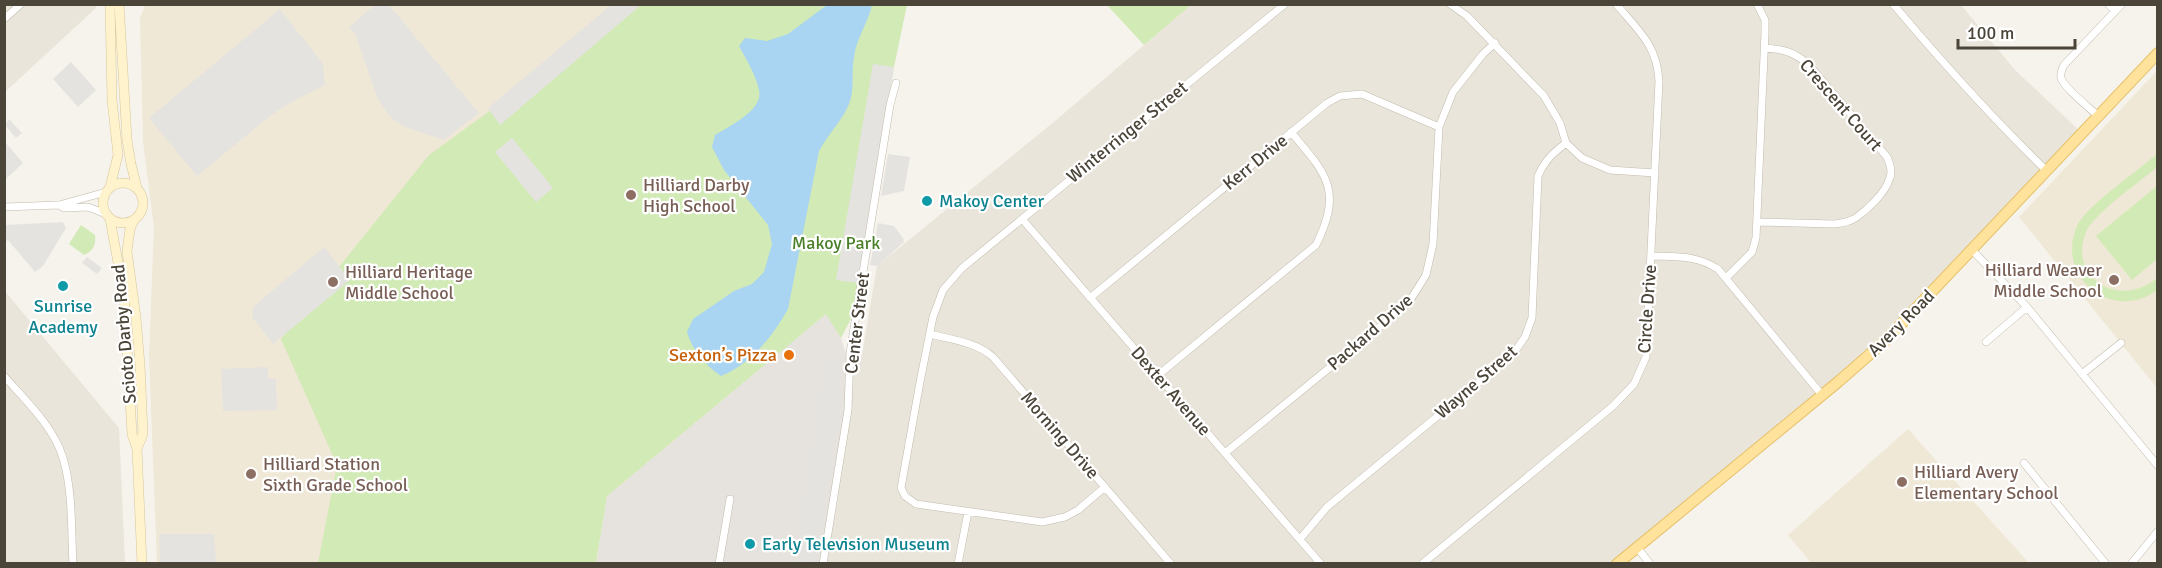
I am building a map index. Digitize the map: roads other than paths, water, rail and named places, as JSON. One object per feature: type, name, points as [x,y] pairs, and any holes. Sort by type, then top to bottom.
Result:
[{"type":"main road","points":[[111,4],[112,100],[118,154],[103,201],[108,216],[123,223],[134,220],[143,207],[143,200],[137,188],[127,140],[122,6]]},
{"type":"main road","name":"Avery Road","points":[[1617,564],[1885,341],[2157,53]]},
{"type":"main road","points":[[108,190],[125,182],[137,188]]},
{"type":"main road","name":"Scioto Darby Road","points":[[108,216],[124,295],[132,434],[137,449],[142,564]]},
{"type":"main road","name":"Scioto Darby Road","points":[[134,220],[130,229],[127,251],[140,365],[143,434],[137,449]]},
{"type":"street","points":[[4,19],[21,4]]},
{"type":"street","name":"Winterringer Street","points":[[968,512],[916,504],[905,496],[901,488],[933,317],[943,290],[962,268],[1285,4]]},
{"type":"street","points":[[1450,4],[1467,16],[1495,43],[1544,96],[1560,123],[1566,143],[1589,162],[1610,170],[1655,173]]},
{"type":"street","name":"Circle Drive","points":[[1422,564],[1613,406],[1634,384],[1646,357],[1658,66],[1654,52],[1646,40],[1616,4]]},
{"type":"street","points":[[1726,278],[1752,252],[1757,222],[1765,20],[1757,4]]},
{"type":"street","points":[[1893,4],[2004,130],[2046,171]]},
{"type":"street","points":[[2108,4],[2115,11]]},
{"type":"street","points":[[2098,116],[2065,84],[2061,71],[2064,64],[2122,4]]},
{"type":"street","name":"Packard Drive","points":[[1225,453],[1409,302],[1426,275],[1433,244],[1439,127],[1453,92],[1483,54],[1495,43]]},
{"type":"street","name":"Crescent Court","points":[[1757,222],[1834,224],[1846,222],[1857,217],[1885,188],[1890,178],[1891,167],[1887,157],[1808,64],[1796,54],[1782,49],[1765,48]]},
{"type":"street","name":"Center Street","points":[[823,564],[848,410],[850,353],[896,83]]},
{"type":"street","name":"Kerr Drive","points":[[1090,298],[1291,132],[1327,103],[1340,96],[1362,94],[1439,127]]},
{"type":"street","points":[[1157,376],[1316,245],[1328,221],[1330,194],[1321,168],[1291,132]]},
{"type":"street","name":"Wayne Street","points":[[1300,540],[1327,507],[1513,354],[1525,337],[1532,318],[1538,176],[1543,163],[1566,143]]},
{"type":"street","points":[[4,207],[59,205],[108,190]]},
{"type":"street","points":[[59,205],[64,208],[88,207],[108,216]]},
{"type":"street","name":"Dexter Avenue","points":[[1022,219],[1321,564]]},
{"type":"street","points":[[1972,250],[2027,307],[2157,466]]},
{"type":"street","points":[[1651,256],[1706,261],[1718,270],[1822,394]]},
{"type":"street","points":[[1986,342],[2027,307]]},
{"type":"street","name":"Morning Drive","points":[[930,334],[984,349],[993,357],[1171,564]]},
{"type":"street","points":[[2082,374],[2121,343]]},
{"type":"street","points":[[4,376],[51,433],[63,456],[68,482],[73,564]]},
{"type":"street","points":[[2024,464],[2106,564]]},
{"type":"street","points":[[958,564],[968,512],[1041,522],[1065,517],[1078,510],[1105,487]]},
{"type":"street","points":[[719,564],[730,499]]},
{"type":"street","points":[[2131,564],[2157,531]]},
{"type":"street","points":[[1637,547],[1650,564]]},
{"type":"water","points":[[827,5],[872,5],[855,50],[851,99],[843,116],[819,151],[788,309],[775,329],[751,357],[721,376],[700,357],[687,332],[693,319],[734,291],[752,284],[764,272],[772,244],[768,225],[724,170],[712,147],[715,135],[751,111],[759,97],[756,79],[739,46],[745,38],[767,41],[788,34]]},
{"type":"place","name":"Hilliard Darby High School","points":[[631,195]]},
{"type":"place","name":"Makoy Center","points":[[927,201]]},
{"type":"place","name":"Hilliard Weaver Middle School","points":[[2114,280]]},
{"type":"place","name":"Hilliard Heritage Middle School","points":[[333,282]]},
{"type":"place","name":"Sunrise Academy","points":[[63,286]]},
{"type":"place","name":"Sexton’s Pizza","points":[[789,355]]},
{"type":"place","name":"Hilliard Station Sixth Grade School","points":[[251,474]]},
{"type":"place","name":"Hilliard Avery Elementary School","points":[[1902,482]]},
{"type":"place","name":"Early Television Museum","points":[[750,544]]},
{"type":"park label","name":"Makoy Park","points":[[836,243]]}]
